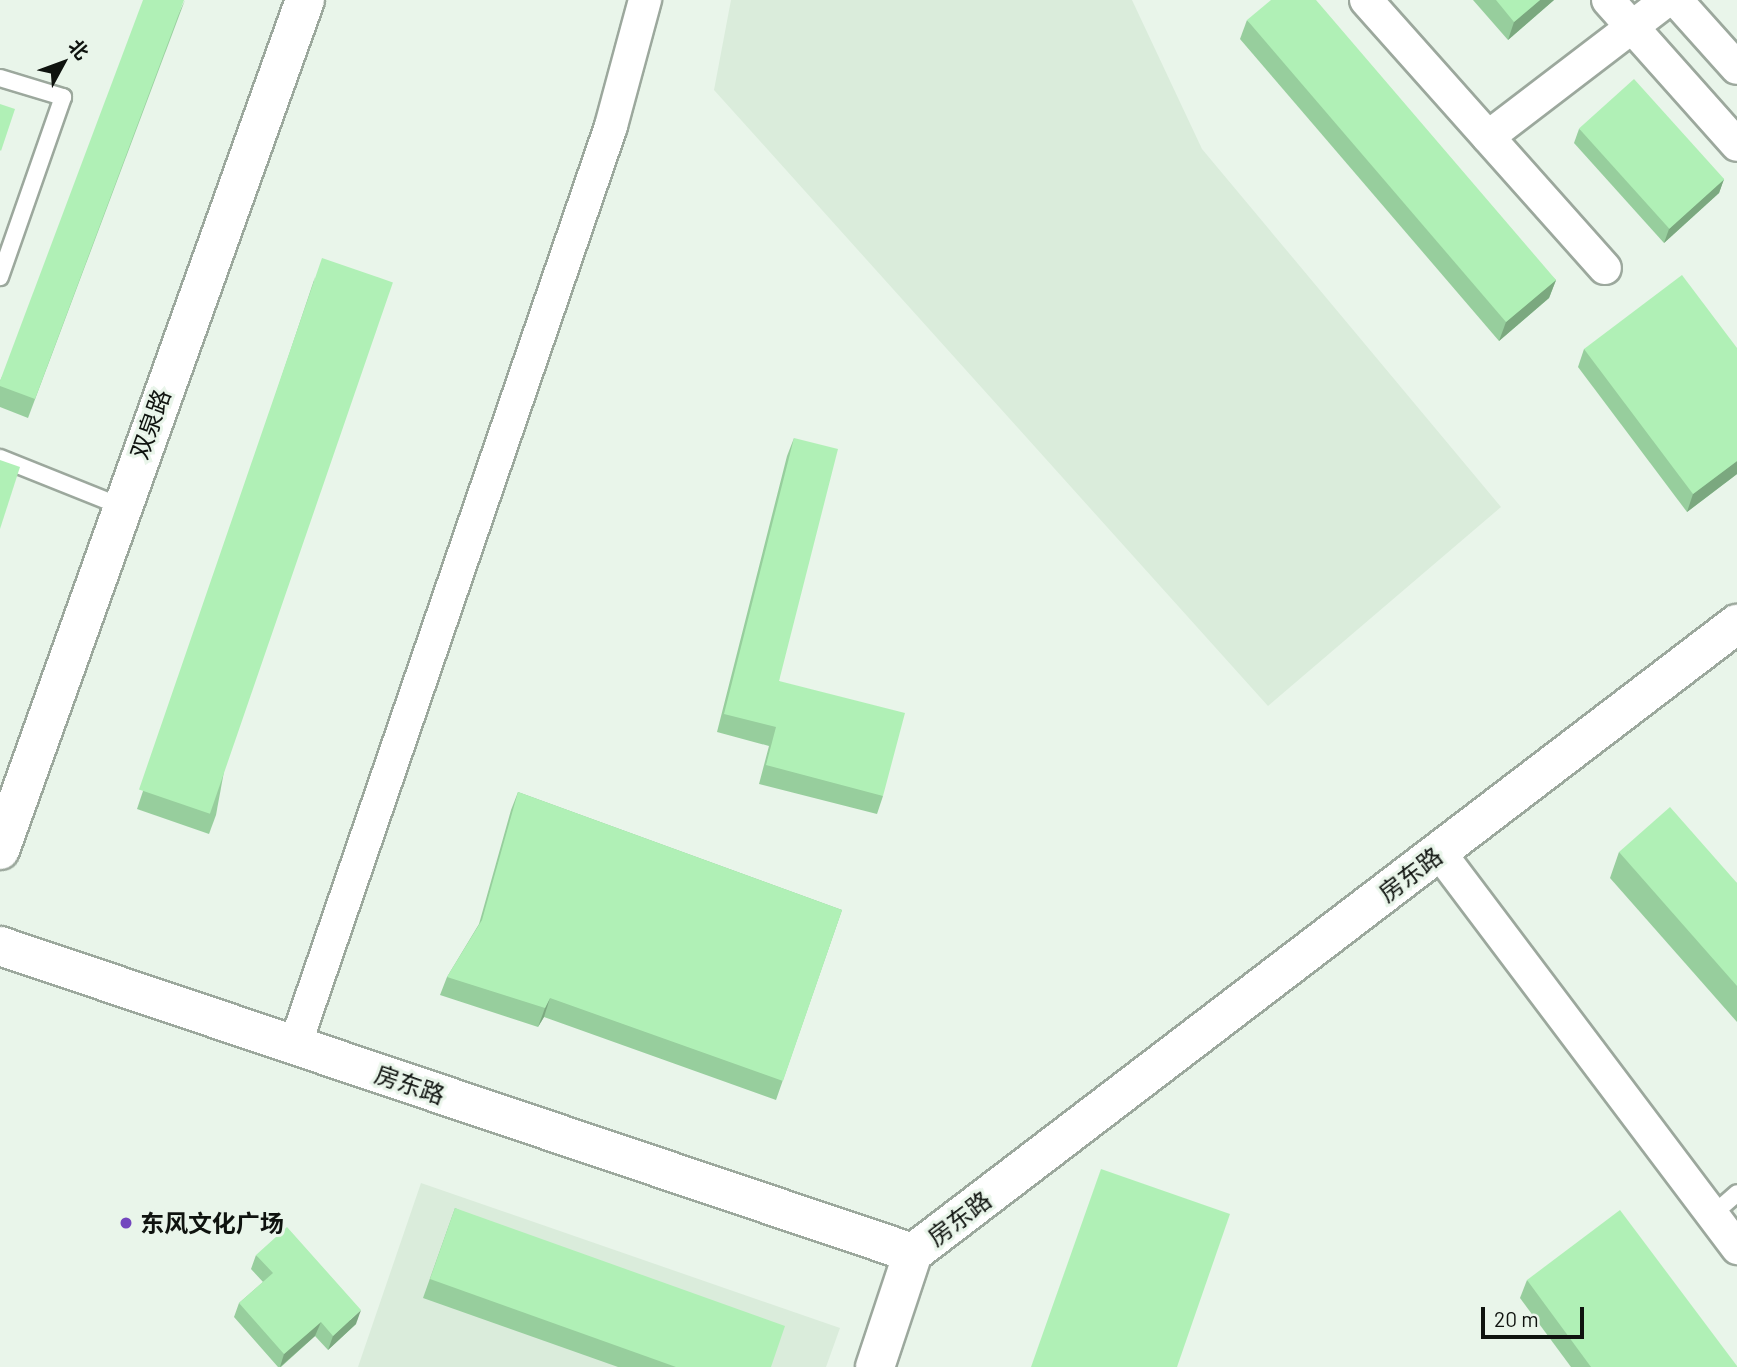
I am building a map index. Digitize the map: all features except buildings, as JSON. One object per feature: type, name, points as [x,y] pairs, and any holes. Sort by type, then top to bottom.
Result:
[{"type":"main road","name":"双泉路","points":[[0,850],[120,506],[305,0]]},
{"type":"main road","name":"房东路","points":[[0,946],[913,1253],[1737,624]]},
{"type":"main road","points":[[875,1367],[913,1253]]},
{"type":"street","points":[[295,1045],[611,126],[645,0]]},
{"type":"street","points":[[1366,0],[1605,268]]},
{"type":"street","points":[[1608,0],[1737,145]]},
{"type":"street","points":[[1488,137],[1633,29],[1667,0]]},
{"type":"street","points":[[1676,0],[1737,68]]},
{"type":"street","points":[[1439,852],[1737,1248]]},
{"type":"lane","points":[[0,78],[63,97],[0,277]]},
{"type":"lane","points":[[0,458],[120,506]]},
{"type":"lane","points":[[1712,1215],[1737,1193]]},
{"type":"shaded area","points":[[731,0],[1132,0],[1202,149],[1501,507],[1268,706],[714,90]]},
{"type":"shaded area","points":[[421,1183],[840,1328],[826,1367],[358,1367]]},
{"type":"place","name":"东风文化广场","points":[[126,1223]]}]
